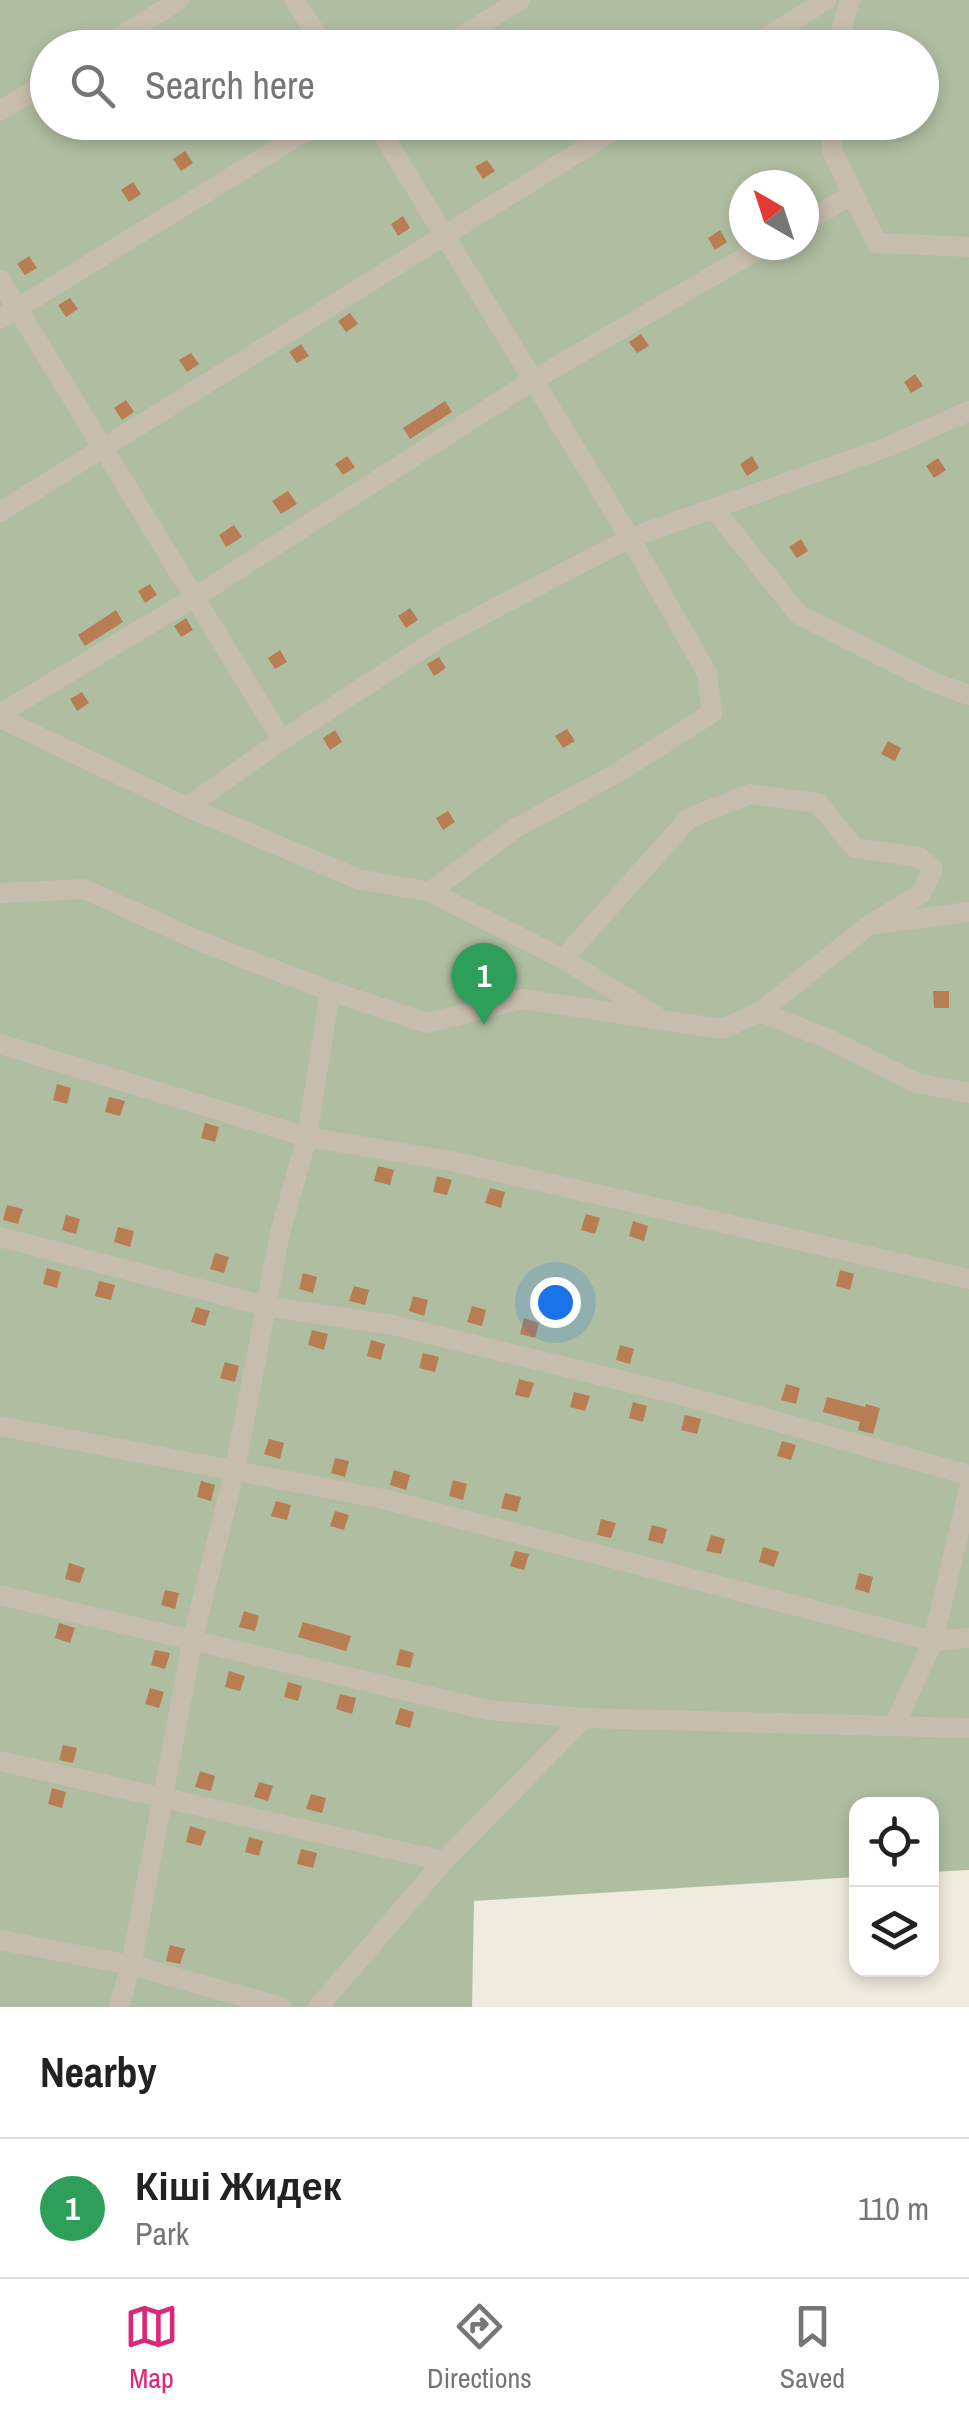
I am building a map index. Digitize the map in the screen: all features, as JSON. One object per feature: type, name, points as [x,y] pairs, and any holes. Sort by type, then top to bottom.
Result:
[{"type":"street","points":[[130,30],[178,0]]},
{"type":"street","points":[[294,0],[314,30]]},
{"type":"street","points":[[472,30],[520,0]]},
{"type":"street","points":[[777,30],[826,0]]},
{"type":"street","points":[[839,30],[850,0]]},
{"type":"street","points":[[0,112],[30,93]]},
{"type":"street","points":[[0,319],[292,140]]},
{"type":"street","points":[[386,140],[630,538],[707,673],[712,714],[617,773],[514,829],[430,892]]},
{"type":"street","points":[[0,512],[598,140]]},
{"type":"street","points":[[832,140],[832,152],[877,244],[969,247]]},
{"type":"street","points":[[819,214],[853,194]]},
{"type":"street","points":[[0,716],[196,597],[534,380],[740,260]]},
{"type":"street","points":[[0,280],[282,740]]},
{"type":"street","points":[[187,807],[442,636],[630,538],[890,446],[969,411]]},
{"type":"street","points":[[714,510],[798,614],[935,683],[969,694]]},
{"type":"street","points":[[0,716],[187,807],[358,879],[430,892],[563,959],[667,1022]]},
{"type":"street","points":[[0,893],[84,889],[204,943],[330,992],[427,1023],[523,1000],[722,1029],[760,1012],[869,925],[921,894],[933,869],[919,857],[855,848],[818,803],[750,794],[688,818],[563,959]]},
{"type":"street","points":[[869,925],[969,912]]},
{"type":"street","points":[[119,2007],[131,1965],[193,1638],[234,1468],[280,1233],[308,1137],[330,992]]},
{"type":"street","points":[[760,1012],[826,1038],[917,1083],[969,1093]]},
{"type":"street","points":[[0,1044],[308,1137],[452,1161],[969,1279]]},
{"type":"street","points":[[0,1237],[265,1306],[393,1325],[685,1396],[969,1476]]},
{"type":"street","points":[[0,1426],[384,1499],[933,1641],[969,1638]]},
{"type":"street","points":[[894,1726],[933,1641],[969,1489]]},
{"type":"street","points":[[0,1594],[488,1710],[584,1718],[969,1728]]},
{"type":"street","points":[[318,2007],[444,1861],[584,1718]]},
{"type":"street","points":[[0,1760],[444,1861]]},
{"type":"street","points":[[0,1940],[131,1965],[281,2007]]},
{"type":"green space","points":[[0,0],[969,0],[969,1870],[939,1872],[939,1797],[849,1797],[849,1877],[474,1901],[472,2007],[0,2007]]},
{"type":"building","points":[[185,151],[193,163],[181,171],[173,159]]},
{"type":"building","points":[[487,160],[495,171],[483,179],[475,167]]},
{"type":"building","points":[[133,182],[141,194],[129,202],[121,190]]},
{"type":"building","points":[[403,216],[410,228],[398,236],[391,224]]},
{"type":"building","points":[[720,230],[727,242],[715,250],[708,238]]},
{"type":"building","points":[[29,256],[37,268],[25,275],[17,264]]},
{"type":"building","points":[[70,298],[78,309],[66,317],[58,305]]},
{"type":"building","points":[[350,313],[358,324],[346,332],[338,321]]},
{"type":"building","points":[[641,334],[649,346],[637,353],[629,342]]},
{"type":"building","points":[[301,344],[309,356],[297,363],[289,352]]},
{"type":"building","points":[[191,353],[199,364],[187,372],[179,360]]},
{"type":"building","points":[[915,374],[923,386],[911,393],[904,382]]},
{"type":"building","points":[[126,400],[134,412],[122,420],[114,408]]},
{"type":"building","points":[[445,401],[452,412],[410,439],[403,428]]},
{"type":"building","points":[[347,456],[355,467],[343,475],[335,464]]},
{"type":"building","points":[[752,456],[759,468],[747,476],[740,464]]},
{"type":"building","points":[[938,458],[946,470],[934,478],[926,466]]},
{"type":"building","points":[[288,491],[297,504],[281,514],[272,501]]},
{"type":"building","points":[[234,525],[242,537],[226,547],[219,535]]},
{"type":"building","points":[[801,539],[808,551],[797,558],[789,547]]},
{"type":"building","points":[[150,584],[157,595],[145,603],[138,591]]},
{"type":"building","points":[[410,608],[418,620],[406,628],[398,616]]},
{"type":"building","points":[[116,610],[123,622],[85,646],[78,635]]},
{"type":"building","points":[[186,618],[193,630],[181,637],[174,626]]},
{"type":"building","points":[[280,650],[287,662],[275,669],[268,658]]},
{"type":"building","points":[[439,657],[446,668],[434,676],[427,664]]},
{"type":"building","points":[[82,692],[89,703],[77,711],[70,699]]},
{"type":"building","points":[[567,729],[575,741],[563,748],[555,736]]},
{"type":"building","points":[[335,730],[342,742],[330,750],[323,738]]},
{"type":"building","points":[[888,741],[901,748],[895,761],[881,754]]},
{"type":"building","points":[[448,811],[455,822],[443,830],[436,818]]},
{"type":"building","points":[[933,991],[949,991],[949,1008],[934,1008]]},
{"type":"building","points":[[57,1084],[71,1088],[67,1104],[53,1100]]},
{"type":"building","points":[[109,1097],[125,1101],[120,1116],[105,1112]]},
{"type":"building","points":[[205,1123],[219,1127],[215,1142],[201,1138]]},
{"type":"building","points":[[378,1166],[394,1170],[390,1185],[374,1181]]},
{"type":"building","points":[[437,1176],[452,1180],[447,1195],[433,1192]]},
{"type":"building","points":[[490,1188],[505,1192],[501,1208],[485,1203]]},
{"type":"building","points":[[7,1205],[23,1209],[18,1224],[3,1220]]},
{"type":"building","points":[[586,1214],[600,1218],[595,1234],[581,1230]]},
{"type":"building","points":[[66,1215],[80,1219],[76,1234],[62,1230]]},
{"type":"building","points":[[633,1221],[648,1226],[644,1241],[629,1236]]},
{"type":"building","points":[[118,1227],[134,1231],[130,1247],[114,1242]]},
{"type":"building","points":[[215,1253],[229,1257],[224,1273],[210,1269]]},
{"type":"building","points":[[47,1268],[61,1272],[57,1288],[43,1284]]},
{"type":"building","points":[[840,1270],[854,1274],[850,1290],[836,1286]]},
{"type":"building","points":[[303,1273],[317,1277],[313,1293],[299,1289]]},
{"type":"building","points":[[99,1281],[115,1285],[111,1300],[95,1296]]},
{"type":"building","points":[[354,1286],[369,1290],[365,1305],[349,1301]]},
{"type":"building","points":[[413,1296],[428,1300],[424,1316],[409,1311]]},
{"type":"building","points":[[472,1306],[486,1310],[482,1326],[467,1322]]},
{"type":"building","points":[[196,1307],[210,1311],[205,1326],[191,1322]]},
{"type":"building","points":[[524,1318],[539,1323],[535,1338],[520,1334]]},
{"type":"building","points":[[312,1330],[328,1334],[324,1350],[308,1345]]},
{"type":"building","points":[[371,1340],[385,1344],[381,1360],[367,1356]]},
{"type":"building","points":[[620,1345],[634,1349],[630,1364],[616,1360]]},
{"type":"building","points":[[423,1353],[439,1357],[435,1372],[419,1368]]},
{"type":"building","points":[[225,1362],[239,1366],[235,1382],[220,1378]]},
{"type":"building","points":[[519,1379],[534,1383],[529,1398],[515,1395]]},
{"type":"building","points":[[786,1384],[800,1388],[796,1404],[781,1400]]},
{"type":"building","points":[[574,1392],[590,1396],[585,1411],[570,1407]]},
{"type":"building","points":[[827,1397],[880,1408],[873,1434],[858,1430],[860,1422],[823,1412]]},
{"type":"building","points":[[633,1402],[647,1406],[643,1422],[629,1418]]},
{"type":"building","points":[[685,1415],[701,1419],[697,1434],[681,1430]]},
{"type":"building","points":[[269,1439],[284,1443],[280,1459],[264,1454]]},
{"type":"building","points":[[782,1441],[796,1445],[791,1460],[777,1456]]},
{"type":"building","points":[[335,1458],[349,1461],[345,1477],[331,1473]]},
{"type":"building","points":[[394,1470],[410,1475],[406,1490],[390,1485]]},
{"type":"building","points":[[453,1480],[467,1484],[463,1500],[449,1496]]},
{"type":"building","points":[[201,1481],[215,1485],[211,1501],[197,1497]]},
{"type":"building","points":[[505,1493],[521,1497],[517,1512],[501,1508]]},
{"type":"building","points":[[276,1501],[291,1505],[287,1520],[271,1516]]},
{"type":"building","points":[[335,1511],[349,1515],[344,1530],[330,1526]]},
{"type":"building","points":[[601,1519],[616,1523],[611,1538],[597,1535]]},
{"type":"building","points":[[652,1525],[667,1529],[663,1544],[648,1540]]},
{"type":"building","points":[[711,1535],[725,1539],[721,1554],[706,1551]]},
{"type":"building","points":[[763,1547],[779,1552],[774,1567],[759,1562]]},
{"type":"building","points":[[515,1551],[529,1554],[524,1570],[510,1566]]},
{"type":"building","points":[[69,1563],[85,1568],[80,1583],[65,1579]]},
{"type":"building","points":[[859,1573],[873,1577],[869,1593],[855,1589]]},
{"type":"building","points":[[165,1590],[179,1593],[175,1609],[161,1605]]},
{"type":"building","points":[[244,1611],[259,1616],[255,1631],[239,1627]]},
{"type":"building","points":[[303,1622],[351,1636],[346,1651],[298,1637]]},
{"type":"building","points":[[59,1623],[75,1628],[70,1643],[55,1638]]},
{"type":"building","points":[[400,1649],[414,1653],[410,1668],[396,1665]]},
{"type":"building","points":[[155,1650],[170,1653],[165,1669],[151,1665]]},
{"type":"building","points":[[229,1671],[245,1676],[240,1691],[225,1687]]},
{"type":"building","points":[[288,1682],[302,1686],[298,1701],[284,1697]]},
{"type":"building","points":[[150,1688],[164,1692],[159,1708],[145,1704]]},
{"type":"building","points":[[340,1694],[356,1698],[352,1714],[336,1709]]},
{"type":"building","points":[[400,1708],[414,1712],[410,1728],[395,1724]]},
{"type":"building","points":[[63,1745],[77,1748],[73,1763],[59,1760]]},
{"type":"building","points":[[200,1771],[215,1776],[211,1791],[195,1787]]},
{"type":"building","points":[[259,1782],[273,1786],[268,1801],[254,1797]]},
{"type":"building","points":[[52,1788],[66,1792],[62,1808],[48,1804]]},
{"type":"building","points":[[311,1794],[326,1798],[322,1813],[306,1809]]},
{"type":"building","points":[[190,1826],[206,1831],[201,1846],[186,1842]]},
{"type":"building","points":[[249,1837],[263,1841],[259,1856],[245,1852]]},
{"type":"building","points":[[301,1849],[317,1853],[313,1868],[297,1864]]},
{"type":"building","points":[[170,1945],[185,1949],[180,1964],[166,1961]]},
{"type":"place","name":"Кіші Жидек","points":[[484,1025]]}]
